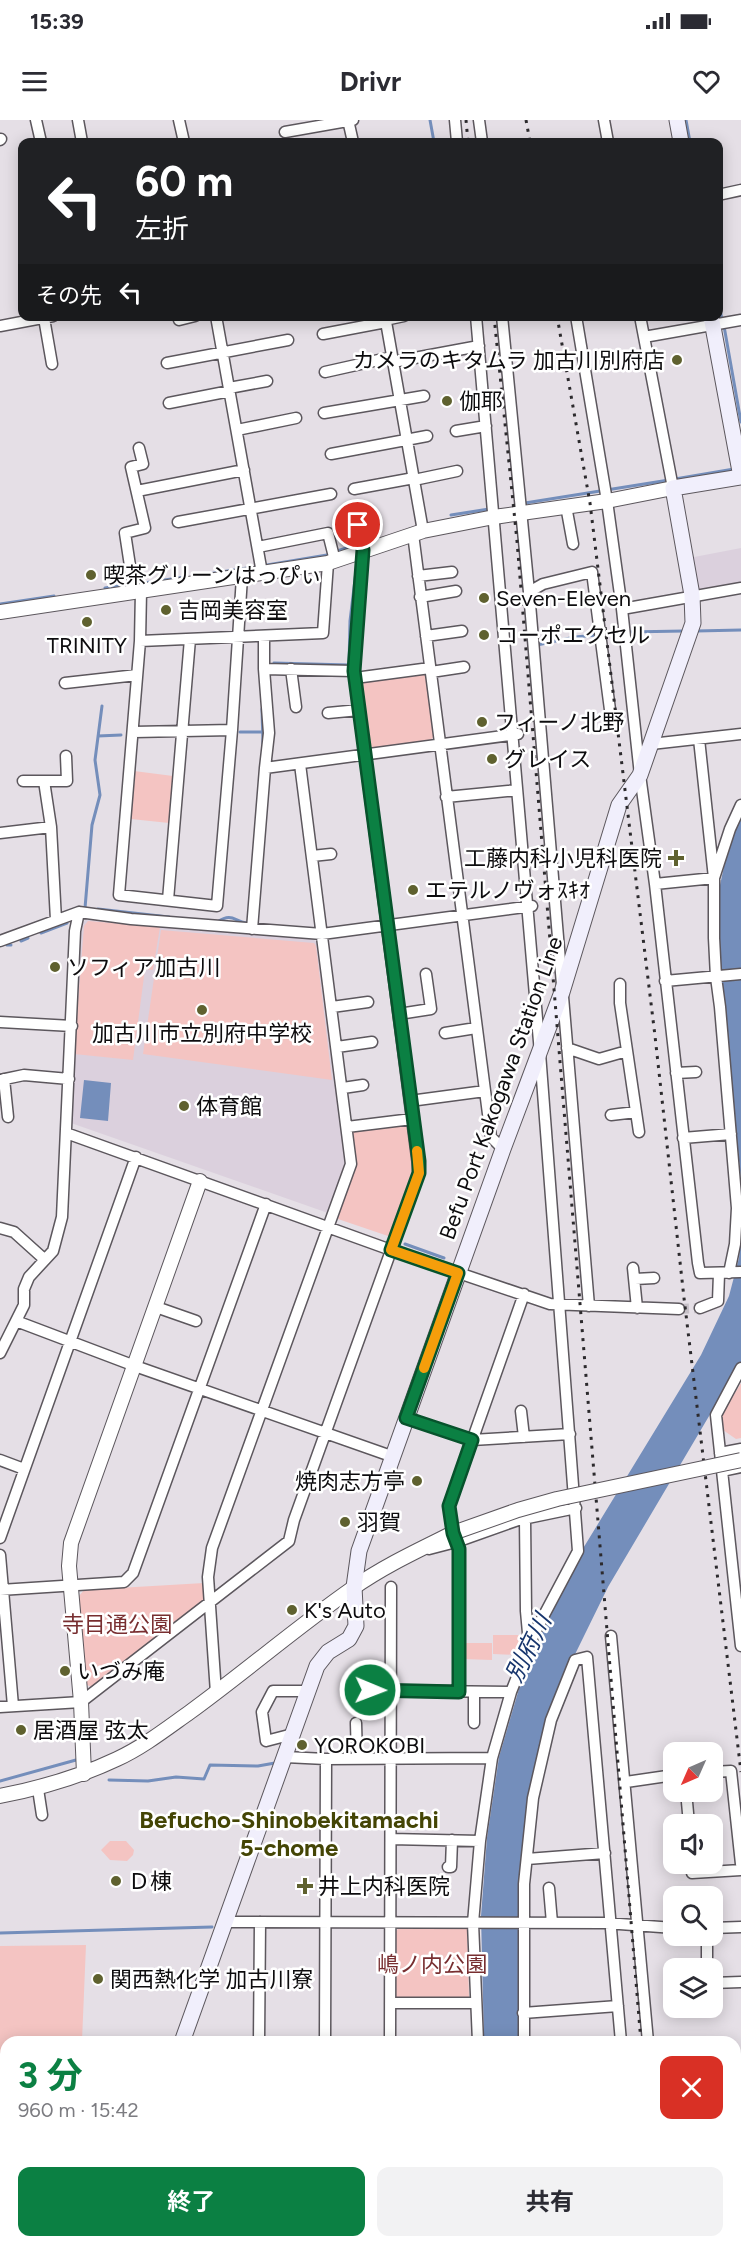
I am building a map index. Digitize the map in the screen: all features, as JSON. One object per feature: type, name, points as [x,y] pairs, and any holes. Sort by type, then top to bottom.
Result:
[{"type":"main road","points":[[677,120],[680,138]]},
{"type":"main road","points":[[672,483],[740,473],[711,321]]},
{"type":"main road","name":"Befu Port Kakogawa Station Line","points":[[184,2036],[321,1660],[346,1642],[354,1633],[357,1621],[354,1587],[359,1551],[503,1149],[562,992],[619,805],[640,775],[693,623],[692,595],[672,483]]},
{"type":"street","points":[[36,120],[40,138]]},
{"type":"street","points":[[78,120],[81,138]]},
{"type":"street","points":[[179,120],[183,138]]},
{"type":"street","points":[[285,132],[350,120],[352,138]]},
{"type":"street","points":[[454,120],[456,138]]},
{"type":"street","points":[[479,120],[481,138]]},
{"type":"street","points":[[604,120],[607,138]]},
{"type":"street","points":[[723,194],[741,190]]},
{"type":"street","points":[[723,321],[741,320]]},
{"type":"street","points":[[0,326],[26,321]]},
{"type":"street","points":[[42,321],[52,364]]},
{"type":"street","points":[[217,321],[262,573]]},
{"type":"street","points":[[323,334],[377,321]]},
{"type":"street","points":[[385,321],[414,479],[420,597],[491,1137],[503,1149]]},
{"type":"street","points":[[476,321],[516,734],[518,790],[530,906],[578,1551],[529,1647],[511,1692],[492,1758],[480,1840],[472,1923],[478,2036]]},
{"type":"street","points":[[503,321],[529,592],[589,1306]]},
{"type":"street","points":[[577,321],[607,501],[622,609],[700,1273],[741,1272]]},
{"type":"street","points":[[0,612],[331,562],[418,533],[494,517],[607,501],[672,483],[641,321]]},
{"type":"street","points":[[644,337],[711,321]]},
{"type":"street","points":[[167,363],[283,344]]},
{"type":"street","points":[[324,372],[349,372],[392,360],[479,346]]},
{"type":"street","points":[[169,403],[267,381]]},
{"type":"street","points":[[324,413],[348,404],[424,396]]},
{"type":"street","points":[[237,430],[289,417]]},
{"type":"street","points":[[456,431],[486,426]]},
{"type":"street","points":[[331,454],[358,443],[407,440],[427,436]]},
{"type":"street","points":[[139,448],[143,464],[131,467],[136,491],[150,527],[125,532],[137,591],[140,641],[119,895],[217,906],[242,577]]},
{"type":"street","points":[[136,491],[244,470]]},
{"type":"street","points":[[359,491],[457,471]]},
{"type":"street","points":[[177,522],[199,523],[251,509],[331,494]]},
{"type":"street","points":[[566,506],[573,544]]},
{"type":"street","points":[[0,1707],[81,1702],[289,1541],[294,1520],[419,1173],[354,674],[363,550],[355,511]]},
{"type":"street","points":[[140,641],[323,633],[331,562],[328,533],[258,547]]},
{"type":"street","points":[[418,576],[452,572]]},
{"type":"street","points":[[529,592],[543,584],[592,572],[597,652],[612,725]]},
{"type":"street","points":[[622,609],[741,588]]},
{"type":"street","points":[[420,597],[456,591]]},
{"type":"street","points":[[426,636],[462,630]]},
{"type":"street","points":[[252,929],[269,733],[264,636]]},
{"type":"street","points":[[168,900],[190,639]]},
{"type":"street","points":[[264,669],[354,674],[464,667]]},
{"type":"street","points":[[291,669],[296,707]]},
{"type":"street","points":[[65,683],[137,675]]},
{"type":"street","points":[[597,710],[609,708]]},
{"type":"street","points":[[328,713],[359,710]]},
{"type":"street","points":[[134,732],[232,730]]},
{"type":"street","points":[[265,768],[516,734]]},
{"type":"street","points":[[651,744],[741,734]]},
{"type":"street","points":[[699,739],[714,878],[716,977],[737,1208],[735,1244],[724,1274],[718,1300],[700,1308]]},
{"type":"street","points":[[23,781],[67,781],[66,756]]},
{"type":"street","points":[[216,1693],[208,1577],[212,1548],[351,1164],[300,764]]},
{"type":"street","points":[[44,781],[51,827],[49,874],[56,920]]},
{"type":"street","points":[[446,797],[518,790]]},
{"type":"street","points":[[714,878],[724,844],[741,805]]},
{"type":"street","points":[[0,833],[51,827]]},
{"type":"street","points":[[312,856],[331,854]]},
{"type":"street","points":[[655,884],[714,878]]},
{"type":"street","points":[[0,941],[79,912],[131,919],[322,933],[530,906]]},
{"type":"street","points":[[0,1353],[24,1305],[24,1289],[29,1277],[53,1251],[62,1217],[66,1078],[72,1026],[75,931],[79,912]]},
{"type":"street","points":[[399,1014],[431,1009],[426,974]]},
{"type":"street","points":[[665,981],[741,974]]},
{"type":"street","points":[[620,984],[616,1004],[627,1051],[639,1132]]},
{"type":"street","points":[[332,1007],[368,1002]]},
{"type":"street","points":[[0,1022],[72,1026]]},
{"type":"street","points":[[445,1032],[476,1028]]},
{"type":"street","points":[[337,1047],[372,1042]]},
{"type":"street","points":[[567,1048],[599,1059],[627,1051]]},
{"type":"street","points":[[676,1073],[696,1072]]},
{"type":"street","points":[[5,1110],[2,1079],[24,1075],[66,1078]]},
{"type":"street","points":[[343,1088],[363,1085]]},
{"type":"street","points":[[410,1101],[485,1091]]},
{"type":"street","points":[[611,1115],[636,1112]]},
{"type":"street","points":[[347,1127],[412,1119]]},
{"type":"street","points":[[66,1132],[391,1250],[550,1304],[679,1309]]},
{"type":"street","points":[[683,1138],[731,1134]]},
{"type":"street","points":[[0,1538],[136,1157]]},
{"type":"street","points":[[84,1774],[81,1702],[69,1566],[71,1543],[200,1181]]},
{"type":"street","points":[[2,1590],[124,1582],[133,1574],[266,1204]]},
{"type":"street","points":[[0,1228],[14,1232],[44,1259]]},
{"type":"street","points":[[637,1308],[634,1273],[654,1278]]},
{"type":"street","points":[[459,1692],[459,1561],[449,1506],[524,1294]]},
{"type":"street","points":[[156,1307],[196,1321]]},
{"type":"street","points":[[16,1321],[135,1366],[392,1456]]},
{"type":"street","points":[[741,1368],[716,1415],[741,1641]]},
{"type":"street","points":[[522,1411],[524,1437]]},
{"type":"street","points":[[406,1418],[472,1440],[570,1434]]},
{"type":"street","points":[[720,1453],[741,1449]]},
{"type":"street","points":[[0,1460],[24,1469]]},
{"type":"street","points":[[0,1796],[38,1789],[84,1774],[119,1759],[151,1740],[216,1693],[354,1587],[416,1552],[455,1538],[518,1510],[557,1499],[741,1460]]},
{"type":"street","points":[[722,1472],[741,1467]]},
{"type":"street","points":[[455,1538],[576,1508]]},
{"type":"street","points":[[525,1519],[526,1611],[529,1647]]},
{"type":"street","points":[[0,1555],[12,1706]]},
{"type":"street","points":[[390,2036],[391,1587]]},
{"type":"street","points":[[611,1636],[647,2036]]},
{"type":"street","points":[[524,2036],[524,1923],[533,1798],[551,1720],[575,1660],[587,1656],[620,2036]]},
{"type":"street","points":[[349,1690],[511,1692]]},
{"type":"street","points":[[293,1734],[266,1741],[262,1712],[273,1691],[309,1691]]},
{"type":"street","points":[[474,1692],[474,1723]]},
{"type":"street","points":[[356,1724],[357,1759]]},
{"type":"street","points":[[285,1757],[326,1759],[492,1758]]},
{"type":"street","points":[[325,2036],[326,1759]]},
{"type":"street","points":[[723,1771],[731,1771],[741,1864]]},
{"type":"street","points":[[626,1782],[663,1777]]},
{"type":"street","points":[[38,1789],[42,1815]]},
{"type":"street","points":[[391,1839],[480,1840]]},
{"type":"street","points":[[448,1867],[451,1868],[452,1840]]},
{"type":"street","points":[[527,1859],[605,1853]]},
{"type":"street","points":[[723,1871],[741,1870]]},
{"type":"street","points":[[549,1888],[552,1923]]},
{"type":"street","points":[[226,1922],[552,1923],[663,1927]]},
{"type":"street","points":[[259,2036],[260,1922]]},
{"type":"street","points":[[723,1928],[741,1927]]},
{"type":"street","points":[[723,1983],[741,1982]]},
{"type":"street","points":[[390,2003],[476,2003]]},
{"type":"street","points":[[523,2013],[618,2007]]},
{"type":"street","points":[[0,2234],[0,2246]]},
{"type":"shaded area","points":[[741,548],[741,582],[698,589],[689,558]]},
{"type":"shaded area","name":"加古川市立別府中学校","points":[[87,918],[311,938],[318,943],[346,1163],[328,1213],[71,1123],[81,925]]},
{"type":"green space","points":[[424,671],[427,674],[435,735],[429,742],[375,749],[369,745],[361,682]]},
{"type":"green space","points":[[134,771],[173,776],[169,823],[131,819]]},
{"type":"green space","points":[[88,921],[160,927],[153,970],[145,969],[133,1060],[74,1054],[84,926]]},
{"type":"green space","points":[[161,930],[314,943],[332,1080],[143,1054]]},
{"type":"green space","points":[[406,1122],[409,1125],[415,1171],[391,1237],[335,1218],[355,1163],[351,1133],[354,1129]]},
{"type":"green space","points":[[741,1383],[741,1438],[736,1439],[723,1430],[721,1416]]},
{"type":"green space","name":"寺目通公園","points":[[204,1583],[204,1600],[94,1688],[85,1684],[79,1596],[84,1590]]},
{"type":"green space","points":[[493,1635],[522,1635],[520,1655],[493,1654]]},
{"type":"green space","points":[[463,1643],[492,1643],[492,1660],[463,1659]]},
{"type":"green space","points":[[110,1841],[126,1841],[134,1850],[133,1855],[127,1861],[110,1860],[101,1850]]},
{"type":"green space","name":"嶋ノ内公園","points":[[467,1928],[469,1997],[466,1999],[396,2000],[395,1932],[398,1929]]},
{"type":"green space","points":[[86,1945],[82,2036],[0,2036],[0,1946]]},
{"type":"water","points":[[741,815],[741,1180],[721,979],[719,921],[720,885],[727,853]]},
{"type":"water","points":[[84,1080],[111,1083],[108,1121],[80,1118]]},
{"type":"water","name":"別府川","points":[[741,1235],[741,1362],[608,1587],[559,1687],[524,1848],[518,1916],[520,2036],[484,2036],[481,1916],[487,1838],[499,1757],[526,1665],[579,1555],[701,1355],[729,1296],[739,1258]]},
{"type":"waterway","points":[[430,120],[433,138]]},
{"type":"waterway","points":[[686,120],[689,138]]},
{"type":"waterway","points":[[724,326],[741,422]]},
{"type":"waterway","points":[[675,479],[734,469]]},
{"type":"waterway","points":[[525,503],[669,480]]},
{"type":"waterway","points":[[451,515],[489,509]]},
{"type":"waterway","points":[[337,551],[359,544]]},
{"type":"waterway","points":[[267,565],[327,555]]},
{"type":"waterway","points":[[274,663],[349,665],[350,621],[357,563]]},
{"type":"waterway","points":[[195,576],[247,568]]},
{"type":"waterway","points":[[137,584],[185,577]]},
{"type":"waterway","points":[[105,588],[130,584]]},
{"type":"waterway","points":[[0,604],[54,596]]},
{"type":"waterway","points":[[696,631],[741,630]]},
{"type":"waterway","points":[[627,632],[684,631]]},
{"type":"waterway","points":[[603,634],[621,632]]},
{"type":"waterway","points":[[537,645],[597,635]]},
{"type":"waterway","points":[[85,908],[92,825],[100,795],[95,760],[102,706]]},
{"type":"waterway","points":[[262,709],[263,744]]},
{"type":"waterway","points":[[240,732],[263,732]]},
{"type":"waterway","points":[[98,736],[121,735]]},
{"type":"waterway","points":[[98,909],[169,917]]},
{"type":"waterway","points":[[217,922],[232,918],[246,923]]},
{"type":"waterway","points":[[41,933],[67,923]]},
{"type":"waterway","points":[[21,941],[28,938]]},
{"type":"waterway","points":[[405,1244],[444,1258]]},
{"type":"waterway","points":[[0,1781],[76,1760]]},
{"type":"waterway","points":[[109,1780],[148,1781],[176,1777],[204,1779],[210,1765],[258,1766],[275,1763]]},
{"type":"waterway","points":[[0,1933],[212,1927]]},
{"type":"tunnel","points":[[679,1309],[700,1308]]},
{"type":"railway","points":[[466,120],[468,138]]},
{"type":"railway","points":[[526,120],[529,138]]},
{"type":"railway","points":[[495,321],[517,541],[641,2036]]},
{"type":"railway","points":[[558,321],[590,503],[741,1772]]},
{"type":"slow traffic","points":[[417,1151],[419,1173],[391,1250],[458,1273],[424,1368]]},
{"type":"place","name":"カメラのキタムラ 加古川別府店","points":[[677,360]]},
{"type":"place","name":"伽耶","points":[[447,401]]},
{"type":"place","name":"喫茶グリーンはっぴぃ","points":[[91,575]]},
{"type":"place","name":"Seven-Eleven","points":[[484,598]]},
{"type":"place","name":"吉岡美容室","points":[[166,610]]},
{"type":"place","name":"TRINITY","points":[[87,622]]},
{"type":"place","name":"コーポエクセル","points":[[484,635]]},
{"type":"place","name":"フィーノ北野","points":[[482,722]]},
{"type":"place","name":"グレイス","points":[[492,759]]},
{"type":"place","name":"工藤内科小児科医院","points":[[676,858]]},
{"type":"place","name":"エテルノヴォｽｷｵ","points":[[413,890]]},
{"type":"place","name":"ソフィア加古川","points":[[55,967]]},
{"type":"place","name":"加古川市立別府中学校","points":[[202,1010]]},
{"type":"place","name":"体育館","points":[[184,1106]]},
{"type":"place","name":"焼肉志方亭","points":[[417,1481]]},
{"type":"place","name":"羽賀","points":[[345,1522]]},
{"type":"place","name":"K's Auto","points":[[292,1610]]},
{"type":"place","name":"いづみ庵","points":[[65,1671]]},
{"type":"place","name":"居酒屋 弦太","points":[[21,1730]]},
{"type":"place","name":"YOROKOBI","points":[[302,1745]]},
{"type":"place","name":"Ｄ棟","points":[[116,1881]]},
{"type":"place","name":"井上内科医院","points":[[305,1886]]},
{"type":"place","name":"関西熱化学 加古川寮","points":[[98,1979]]},
{"type":"district","name":"Befucho-Shinobekitamachi 5-chome","points":[[289,1833]]},
{"type":"route","points":[[358,525],[363,550],[354,671],[419,1161],[419,1173],[391,1250],[458,1273],[406,1418],[472,1440],[449,1506],[453,1533],[459,1549],[459,1692],[370,1690]]}]
